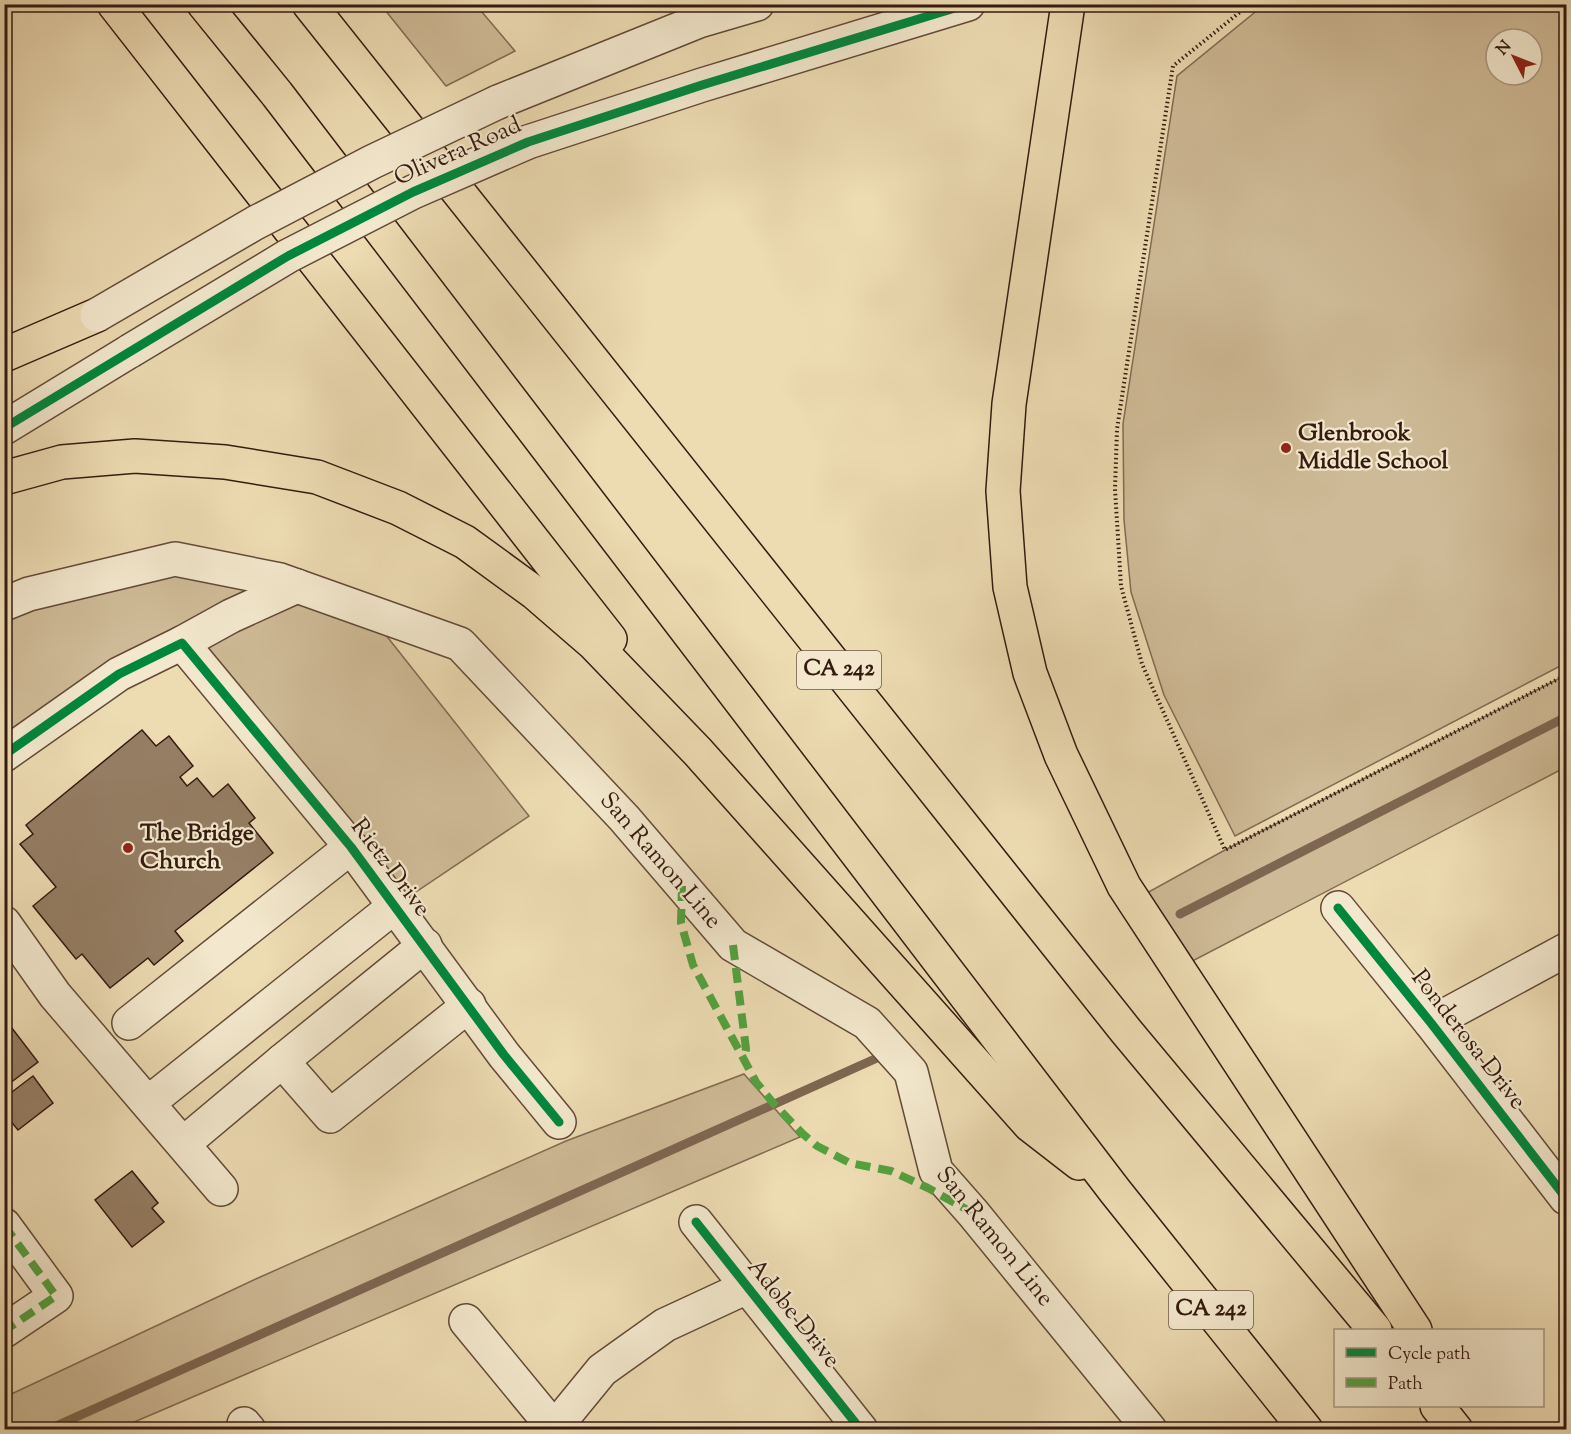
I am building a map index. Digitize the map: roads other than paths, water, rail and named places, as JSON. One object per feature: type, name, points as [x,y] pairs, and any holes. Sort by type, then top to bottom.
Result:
[{"type":"highway","points":[[114,4],[698,752]]},
{"type":"highway","name":"CA 242","points":[[204,4],[277,94],[1115,1191],[1306,1430]]},
{"type":"highway","name":"CA 242","points":[[309,4],[1119,1022],[1374,1329]]},
{"type":"highway","points":[[1068,4],[1009,404],[1004,480],[1010,587],[1030,673],[1061,755],[1124,886],[1414,1329]]},
{"type":"highway","points":[[4,355],[97,315]]},
{"type":"highway","points":[[4,478],[62,462],[135,456],[225,462],[316,477],[398,508],[465,542],[535,593],[594,644],[698,752],[1030,1125],[1115,1191]]},
{"type":"street","name":"Olivera Road","points":[[4,372],[255,222],[372,162],[498,102],[699,21],[757,4]]},
{"type":"street","name":"Olivera Road","points":[[4,428],[288,255],[412,192],[528,142],[702,85],[968,4]]},
{"type":"street","name":"San Ramon Line","points":[[4,604],[29,594],[175,559],[280,579],[460,644],[624,818],[733,945],[867,1023],[911,1072],[936,1171],[1150,1430]]},
{"type":"street","points":[[4,755],[119,674],[231,616],[297,586]]},
{"type":"street","name":"Rietz Drive","points":[[182,643],[351,847],[504,1055],[559,1122]]},
{"type":"street","points":[[129,1023],[351,847]]},
{"type":"street","points":[[148,1103],[395,906]]},
{"type":"street","name":"Ponderosa Drive","points":[[1338,908],[1431,1023],[1566,1198]]},
{"type":"street","points":[[4,923],[55,995],[221,1189]]},
{"type":"street","points":[[183,1144],[425,945]]},
{"type":"street","points":[[1431,1023],[1566,950]]},
{"type":"street","points":[[282,1061],[330,1116],[469,1005]]},
{"type":"street","name":"Adobe Drive","points":[[696,1222],[861,1430]]},
{"type":"street","points":[[4,1225],[56,1296],[4,1331]]},
{"type":"street","name":"Adobe Drive","points":[[466,1321],[553,1429],[602,1370],[665,1326],[747,1287]]},
{"type":"waterway","points":[[1180,914],[1566,717]]},
{"type":"waterway","points":[[47,1430],[886,1054]]},
{"type":"place","name":"Glenbrook Middle School","points":[[1286,448]]},
{"type":"place","name":"The Bridge Church","points":[[128,848]]}]
